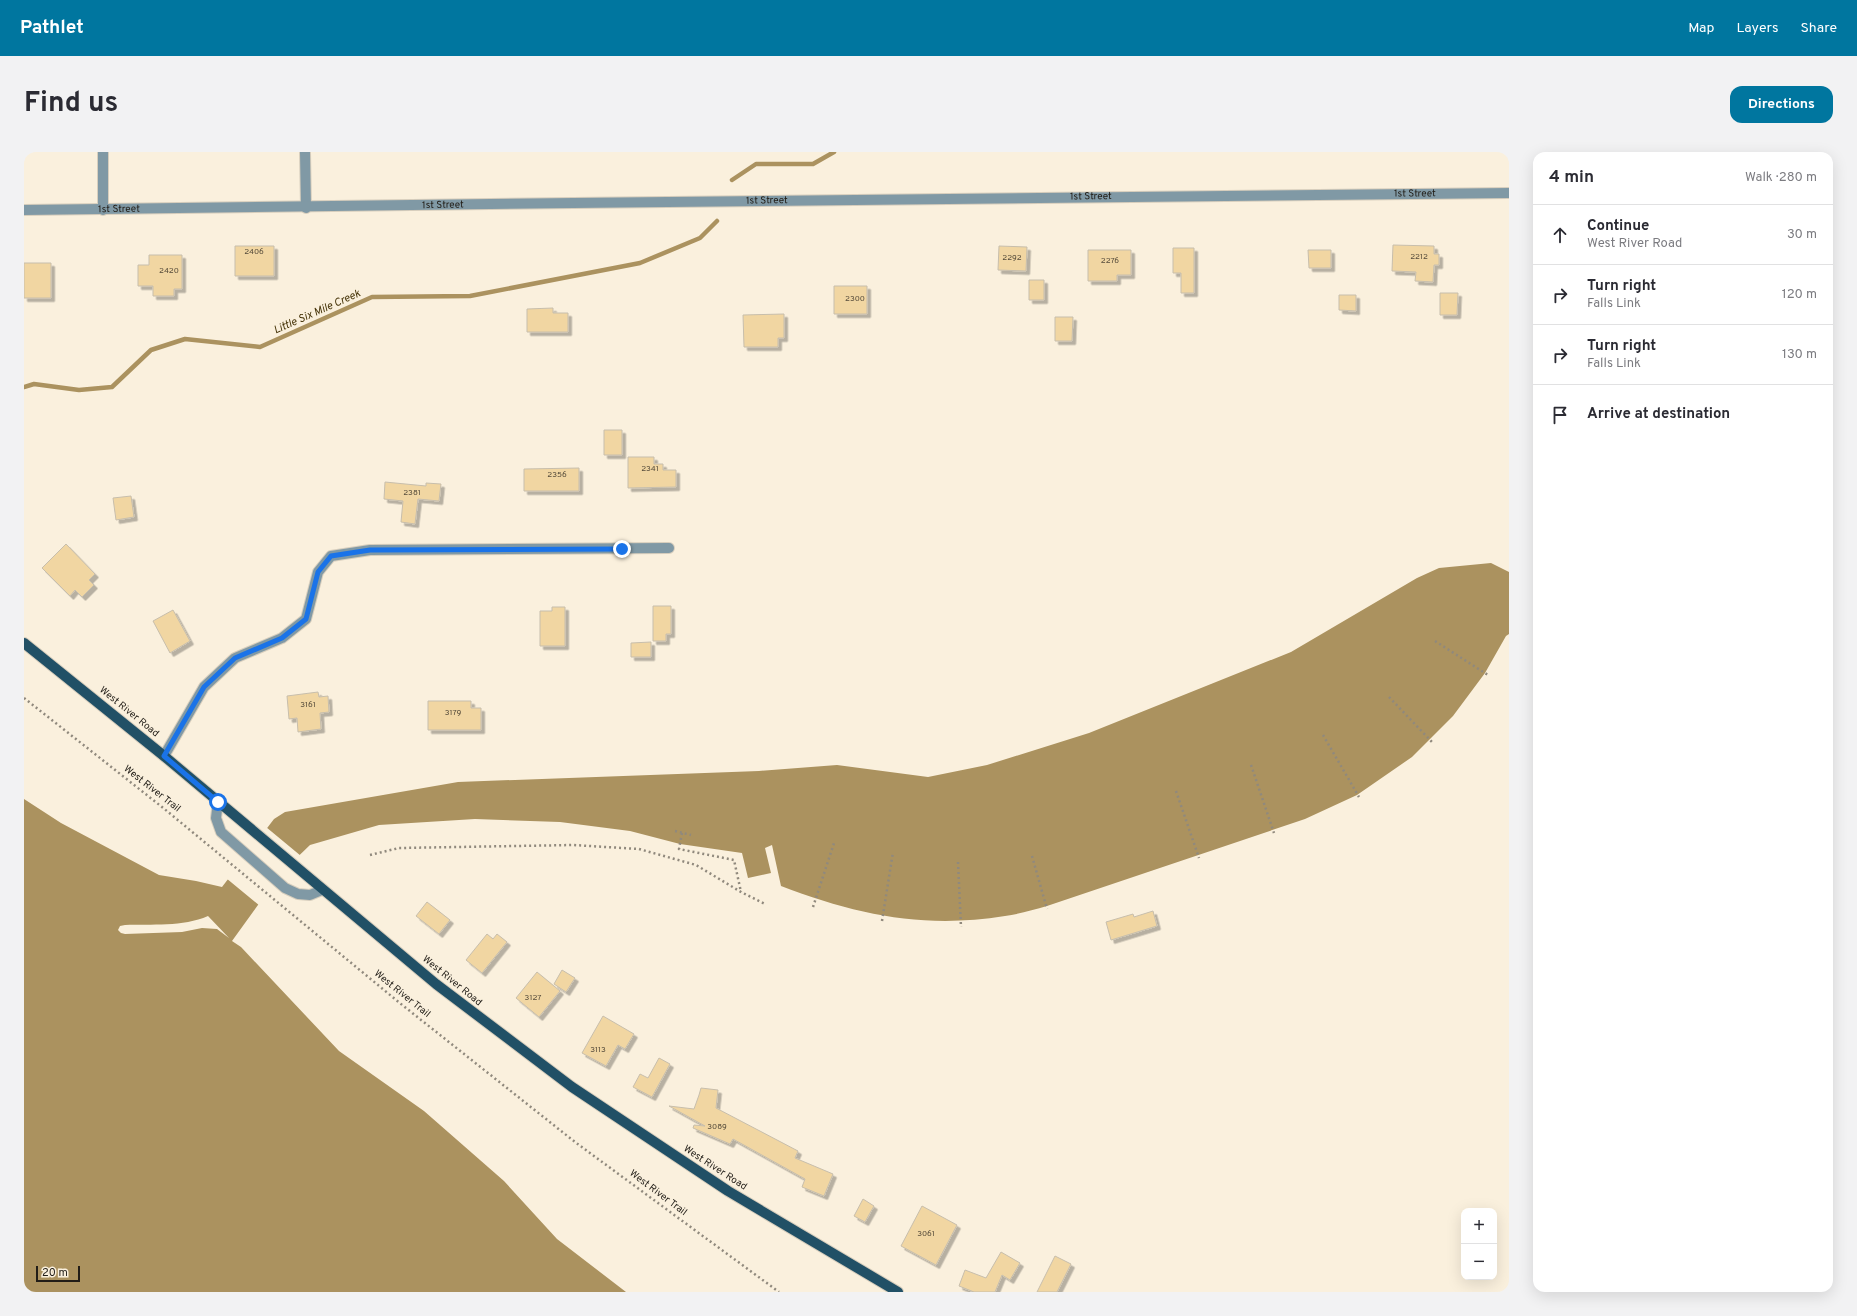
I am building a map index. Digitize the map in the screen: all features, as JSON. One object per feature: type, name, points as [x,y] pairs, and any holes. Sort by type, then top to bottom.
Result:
[{"type":"main road","name":"West River Road","points":[[24,643],[164,756],[436,984],[572,1087],[728,1191],[898,1292]]},
{"type":"street","points":[[103,152],[103,210]]},
{"type":"street","points":[[305,152],[306,208]]},
{"type":"street","name":"1st Street","points":[[24,210],[306,208],[829,198],[1509,193]]},
{"type":"street","points":[[164,756],[204,687],[235,658],[282,638],[306,619],[318,572],[331,556],[370,550],[668,548]]},
{"type":"street","points":[[218,802],[216,818],[221,832],[285,888],[298,894],[310,895],[322,890]]},
{"type":"path","points":[[1435,641],[1488,675]]},
{"type":"path","points":[[1389,697],[1432,742]]},
{"type":"path","name":"West River Trail","points":[[24,698],[220,854],[401,1004],[575,1142],[779,1292]]},
{"type":"path","points":[[1323,735],[1359,797]]},
{"type":"path","points":[[1251,765],[1274,833]]},
{"type":"path","points":[[1176,791],[1199,858]]},
{"type":"path","points":[[675,831],[691,835]]},
{"type":"path","points":[[682,833],[679,849],[734,860],[741,892]]},
{"type":"path","points":[[813,907],[834,843]]},
{"type":"path","points":[[370,855],[407,848],[573,845],[639,849],[696,865],[741,892],[765,904]]},
{"type":"path","points":[[882,921],[892,852]]},
{"type":"path","points":[[1032,856],[1047,909]]},
{"type":"path","points":[[958,862],[960,927]]},
{"type":"shaded area","points":[[1491,563],[1509,572],[1509,634],[1506,636],[1485,673],[1453,716],[1412,757],[1357,795],[1305,819],[1026,912],[975,920],[947,921],[891,917],[864,912],[837,905],[781,886],[772,845],[765,848],[771,873],[748,878],[742,853],[680,844],[630,831],[560,822],[475,819],[379,825],[310,845],[281,873],[232,941],[241,947],[339,1051],[424,1111],[504,1181],[557,1239],[626,1292],[24,1292],[24,799],[61,823],[159,875],[222,887],[274,819],[285,812],[458,782],[759,771],[837,765],[928,777],[987,765],[1089,733],[1291,652],[1417,578],[1439,568]],"holes":[[[208,916],[229,938],[217,929],[202,928],[182,932],[125,934],[118,930],[120,926],[125,925],[156,925],[188,922]]]},
{"type":"pier","points":[[266,827],[301,856],[283,874],[260,906],[226,878]]},
{"type":"building","points":[[1393,245],[1434,246],[1434,254],[1439,254],[1439,265],[1434,265],[1433,282],[1415,281],[1416,272],[1392,271]]},
{"type":"building","points":[[235,246],[274,246],[274,276],[235,276]]},
{"type":"building","points":[[999,246],[1027,247],[1026,271],[998,270]]},
{"type":"building","points":[[1173,248],[1194,248],[1194,293],[1181,293],[1181,273],[1173,273]]},
{"type":"building","points":[[1088,250],[1131,250],[1131,275],[1117,275],[1117,281],[1088,281]]},
{"type":"building","points":[[1308,250],[1331,250],[1331,268],[1309,268]]},
{"type":"building","points":[[149,255],[182,255],[182,289],[174,289],[174,296],[153,296],[153,286],[138,286],[138,265],[149,265]]},
{"type":"building","points":[[24,263],[51,263],[51,298],[24,298]]},
{"type":"building","points":[[1029,280],[1044,280],[1044,300],[1029,300]]},
{"type":"building","points":[[834,286],[867,286],[867,314],[834,314]]},
{"type":"building","points":[[1440,293],[1458,293],[1457,315],[1440,315]]},
{"type":"building","points":[[1339,295],[1356,295],[1356,311],[1339,310]]},
{"type":"building","points":[[553,308],[553,313],[568,313],[568,332],[527,332],[527,309]]},
{"type":"building","points":[[784,314],[784,338],[778,338],[778,347],[744,347],[743,315]]},
{"type":"building","points":[[1055,317],[1073,317],[1072,341],[1055,341]]},
{"type":"building","points":[[604,430],[622,430],[622,455],[604,455]]},
{"type":"building","points":[[628,457],[654,457],[654,464],[663,464],[663,470],[676,470],[676,487],[628,488]]},
{"type":"building","points":[[579,468],[579,491],[524,491],[524,469]]},
{"type":"building","points":[[385,482],[426,486],[426,483],[441,484],[439,501],[418,499],[415,524],[401,522],[403,501],[384,499]]},
{"type":"building","points":[[131,496],[134,517],[116,520],[113,498]]},
{"type":"building","points":[[66,544],[95,574],[89,580],[94,585],[82,597],[75,590],[70,596],[42,568]]},
{"type":"building","points":[[653,606],[671,606],[671,634],[666,634],[666,641],[653,641]]},
{"type":"building","points":[[552,607],[565,607],[565,646],[540,646],[540,611],[552,611]]},
{"type":"building","points":[[173,610],[190,641],[170,653],[153,621]]},
{"type":"building","points":[[651,642],[651,657],[631,657],[631,643]]},
{"type":"building","points":[[318,692],[319,697],[328,696],[329,712],[320,713],[321,729],[298,732],[297,718],[289,719],[287,696]]},
{"type":"building","points":[[428,701],[471,701],[471,708],[481,708],[481,730],[428,730]]},
{"type":"building","points":[[427,902],[450,920],[439,934],[416,916]]},
{"type":"building","points":[[1153,911],[1157,926],[1111,940],[1106,922],[1133,914],[1134,917]]},
{"type":"building","points":[[487,934],[493,939],[497,934],[507,942],[482,973],[466,960]]},
{"type":"building","points":[[562,970],[575,978],[566,992],[554,984]]},
{"type":"building","points":[[537,972],[560,991],[539,1017],[516,998]]},
{"type":"building","points":[[603,1016],[634,1034],[625,1049],[618,1045],[606,1066],[582,1053]]},
{"type":"building","points":[[659,1058],[670,1064],[652,1097],[633,1087],[640,1074],[648,1078]]},
{"type":"building","points":[[701,1088],[718,1090],[716,1108],[798,1151],[795,1158],[833,1174],[824,1196],[802,1187],[805,1179],[733,1139],[730,1144],[693,1128],[694,1125],[705,1126],[669,1106],[694,1109]]},
{"type":"building","points":[[863,1199],[874,1206],[865,1222],[854,1216]]},
{"type":"building","points":[[922,1206],[957,1225],[936,1265],[901,1246]]},
{"type":"building","points":[[1001,1252],[1020,1263],[1010,1280],[1002,1275],[995,1292],[974,1292],[959,1286],[965,1270],[986,1278]]},
{"type":"building","points":[[1055,1256],[1071,1264],[1057,1292],[1037,1292]]},
{"type":"waterway","name":"Little Six Mile Creek","points":[[732,180],[756,164],[813,164],[834,152]]},
{"type":"waterway","name":"Little Six Mile Creek","points":[[24,387],[34,384],[79,390],[112,387],[151,350],[185,339],[260,347],[372,297],[470,296],[640,263],[700,238],[717,221]]},
{"type":"route","points":[[218,802],[164,756],[204,687],[235,658],[282,638],[306,619],[318,572],[331,556],[370,550],[622,549]]}]
